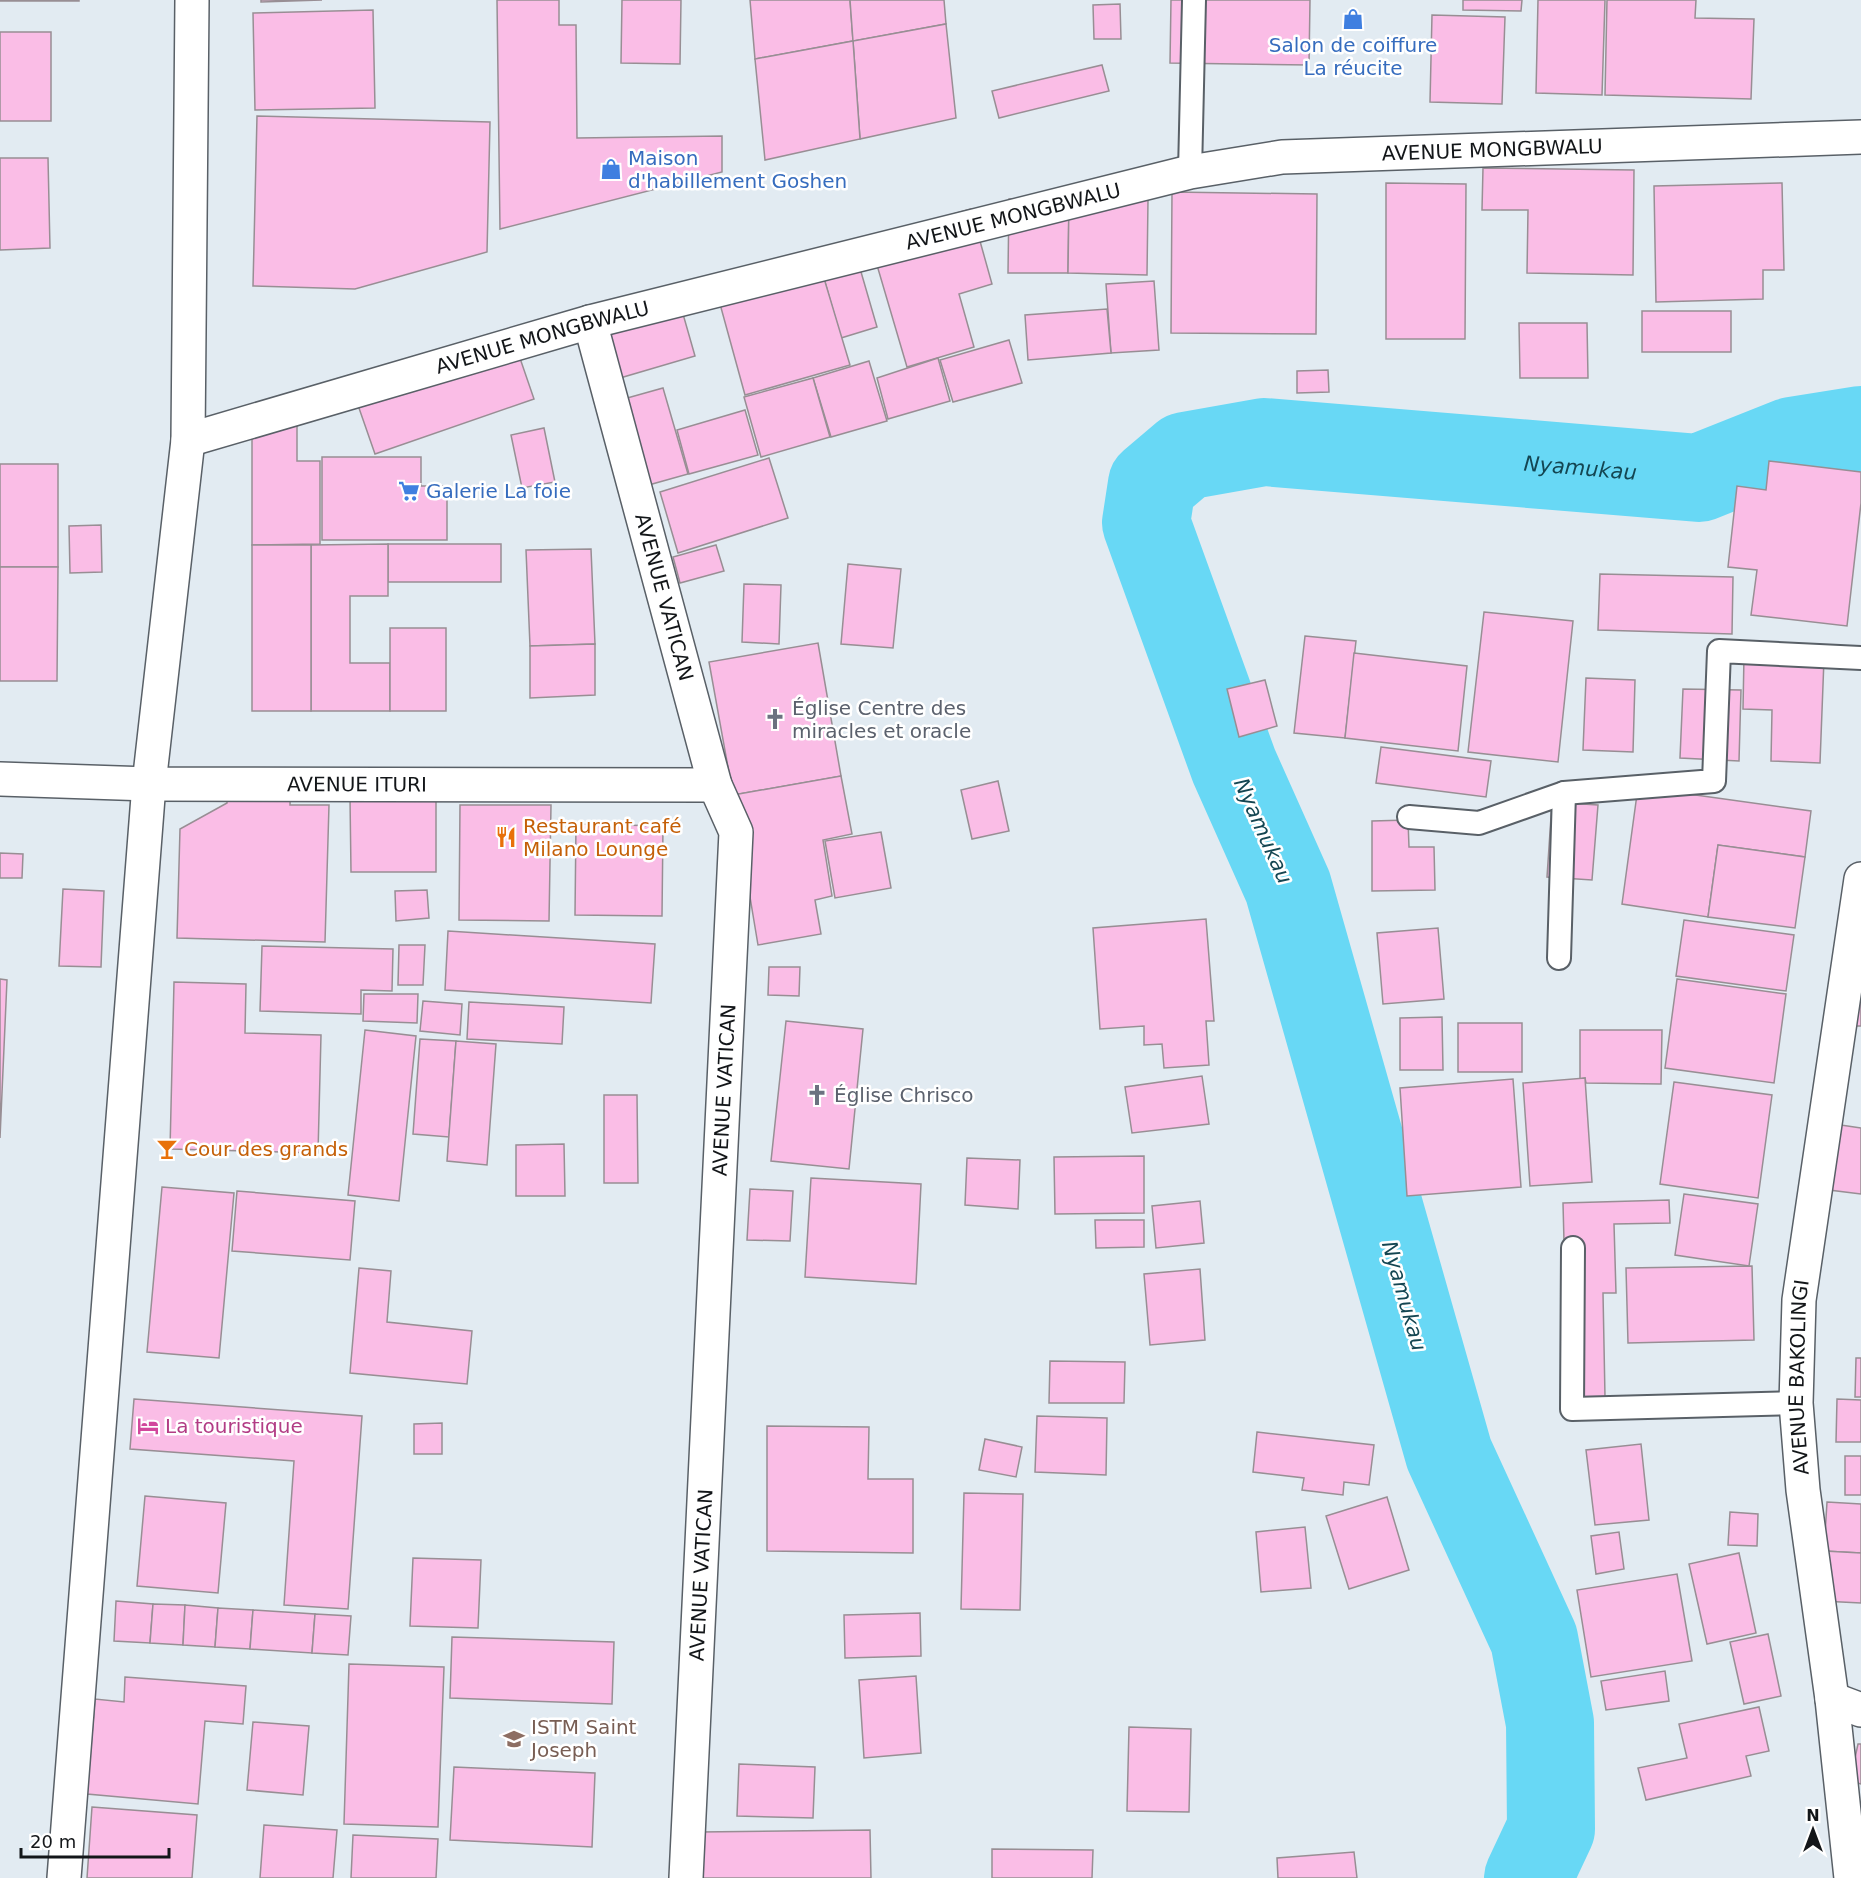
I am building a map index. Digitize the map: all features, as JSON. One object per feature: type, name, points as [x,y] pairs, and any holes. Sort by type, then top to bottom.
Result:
[{"type":"street","points":[[64,1878],[149,784],[188,440],[192,0]]},
{"type":"street","name":"AVENUE MONGBWALU","points":[[188,440],[590,322],[1191,172],[1282,157],[1861,138]]},
{"type":"street","name":"AVENUE VATICAN","points":[[590,322],[715,785],[736,832],[686,1878]]},
{"type":"street","name":"AVENUE ITURI","points":[[0,779],[149,784],[715,785]]},
{"type":"street","name":"AVENUE BAKOLINGI","points":[[1851,1878],[1846,1704],[1803,1490],[1796,1403],[1799,1299],[1861,879]]},
{"type":"lane","points":[[1191,172],[1194,0]]},
{"type":"lane","points":[[1409,817],[1479,824],[1564,793],[1714,781],[1719,651],[1861,658]]},
{"type":"lane","points":[[1559,958],[1564,793]]},
{"type":"lane","points":[[1573,1248],[1572,1409],[1796,1403]]},
{"type":"building","points":[[79,0],[79,1],[0,1]]},
{"type":"building","points":[[261,0],[322,0],[261,2]]},
{"type":"building","points":[[497,0],[559,0],[559,25],[576,25],[577,138],[722,136],[722,172],[500,229]]},
{"type":"building","points":[[622,0],[681,0],[680,64],[621,63]]},
{"type":"building","points":[[750,0],[850,0],[853,41],[755,59]]},
{"type":"building","points":[[850,0],[944,0],[946,24],[853,41]]},
{"type":"building","points":[[1171,0],[1310,0],[1309,65],[1170,63]]},
{"type":"building","points":[[1463,0],[1522,0],[1521,11],[1463,10]]},
{"type":"building","points":[[1538,0],[1605,0],[1602,95],[1536,93]]},
{"type":"building","points":[[1607,0],[1696,0],[1695,18],[1754,19],[1751,99],[1605,95]]},
{"type":"building","points":[[1120,4],[1121,39],[1094,39],[1093,5]]},
{"type":"building","points":[[373,10],[375,108],[255,110],[253,13]]},
{"type":"building","points":[[1432,15],[1505,17],[1502,104],[1430,102]]},
{"type":"building","points":[[946,24],[956,118],[860,139],[853,41]]},
{"type":"building","points":[[0,32],[51,32],[51,121],[0,121]]},
{"type":"building","points":[[853,41],[860,139],[765,160],[755,59]]},
{"type":"building","points":[[1102,65],[1109,91],[999,118],[992,91]]},
{"type":"building","points":[[257,116],[490,122],[487,252],[355,289],[253,286]]},
{"type":"building","points":[[0,158],[48,158],[50,248],[0,250]]},
{"type":"building","points":[[1483,168],[1634,170],[1633,275],[1527,273],[1528,210],[1482,210]]},
{"type":"building","points":[[1386,183],[1466,184],[1465,339],[1386,339]]},
{"type":"building","points":[[1782,183],[1784,270],[1763,270],[1763,299],[1656,302],[1654,186]]},
{"type":"building","points":[[1172,192],[1317,194],[1316,334],[1171,333]]},
{"type":"building","points":[[1009,199],[1069,199],[1068,273],[1008,273]]},
{"type":"building","points":[[1069,199],[1148,200],[1147,275],[1068,273]]},
{"type":"building","points":[[971,209],[992,284],[959,294],[974,347],[907,367],[869,238]]},
{"type":"building","points":[[859,265],[877,327],[841,338],[823,275]]},
{"type":"building","points":[[823,275],[850,365],[745,395],[720,304]]},
{"type":"building","points":[[1154,281],[1159,350],[1111,353],[1106,284]]},
{"type":"building","points":[[677,293],[695,356],[620,378],[602,314]]},
{"type":"building","points":[[1107,309],[1111,353],[1028,360],[1025,315]]},
{"type":"building","points":[[1642,311],[1731,311],[1731,352],[1642,352]]},
{"type":"building","points":[[1519,323],[1587,323],[1588,378],[1520,378]]},
{"type":"building","points":[[511,332],[534,399],[375,454],[352,388]]},
{"type":"building","points":[[1009,340],[1022,383],[953,402],[940,360]]},
{"type":"building","points":[[938,358],[950,401],[888,419],[877,378]]},
{"type":"building","points":[[869,361],[887,421],[831,437],[813,378]]},
{"type":"building","points":[[1328,370],[1329,392],[1297,393],[1297,371]]},
{"type":"building","points":[[813,378],[830,437],[761,457],[744,397]]},
{"type":"building","points":[[663,388],[688,474],[645,486],[620,400]]},
{"type":"building","points":[[252,407],[297,407],[297,461],[320,461],[320,544],[252,545]]},
{"type":"building","points":[[745,410],[758,455],[689,474],[677,430]]},
{"type":"building","points":[[544,428],[555,482],[522,488],[511,435]]},
{"type":"building","points":[[322,457],[421,457],[421,486],[447,486],[447,540],[322,540]]},
{"type":"building","points":[[769,458],[788,518],[678,553],[660,492]]},
{"type":"building","points":[[1769,461],[1861,472],[1861,503],[1847,626],[1751,615],[1757,570],[1728,567],[1737,486],[1766,490]]},
{"type":"building","points":[[0,464],[58,464],[58,567],[0,567]]},
{"type":"building","points":[[101,525],[102,572],[70,573],[69,526]]},
{"type":"building","points":[[388,544],[501,544],[501,582],[388,582]]},
{"type":"building","points":[[388,544],[388,596],[350,596],[350,663],[390,663],[390,711],[311,711],[311,545]]},
{"type":"building","points":[[252,545],[311,545],[311,711],[252,711]]},
{"type":"building","points":[[716,545],[724,571],[680,583],[673,557]]},
{"type":"building","points":[[591,549],[595,644],[530,646],[526,550]]},
{"type":"building","points":[[848,564],[901,569],[893,648],[841,644]]},
{"type":"building","points":[[0,567],[58,567],[57,681],[0,681]]},
{"type":"building","points":[[1600,574],[1733,577],[1732,634],[1598,630]]},
{"type":"building","points":[[744,584],[781,585],[779,644],[742,642]]},
{"type":"building","points":[[1484,612],[1573,621],[1558,762],[1468,752]]},
{"type":"building","points":[[390,628],[446,628],[446,711],[390,711]]},
{"type":"building","points":[[1305,636],[1356,641],[1345,738],[1294,733]]},
{"type":"building","name":"Église Centre des miracles et oracle","points":[[818,643],[841,776],[733,795],[709,662]]},
{"type":"building","points":[[595,644],[595,695],[530,698],[530,646]]},
{"type":"building","points":[[1354,653],[1467,666],[1458,751],[1345,738]]},
{"type":"building","points":[[1744,656],[1824,659],[1820,763],[1771,761],[1772,710],[1743,709]]},
{"type":"building","points":[[1586,678],[1635,680],[1633,752],[1583,750]]},
{"type":"building","points":[[1265,680],[1277,726],[1239,737],[1227,689]]},
{"type":"building","points":[[1683,689],[1741,690],[1739,761],[1680,758]]},
{"type":"building","points":[[1381,747],[1491,761],[1486,797],[1376,783]]},
{"type":"building","points":[[227,772],[291,774],[290,805],[329,805],[325,942],[177,938],[180,829],[227,803]]},
{"type":"building","points":[[841,776],[852,834],[823,840],[832,896],[815,900],[821,934],[758,945],[733,795]]},
{"type":"building","points":[[998,781],[1009,831],[972,839],[961,790]]},
{"type":"building","points":[[1638,787],[1811,811],[1805,857],[1718,845],[1708,917],[1622,904]]},
{"type":"building","points":[[350,798],[436,798],[436,872],[351,872]]},
{"type":"building","points":[[1552,802],[1598,805],[1592,880],[1547,877]]},
{"type":"building","points":[[460,805],[551,805],[549,921],[459,920]]},
{"type":"building","points":[[1408,820],[1409,847],[1434,847],[1435,890],[1372,891],[1372,821]]},
{"type":"building","points":[[576,824],[663,826],[662,916],[575,915]]},
{"type":"building","points":[[881,832],[891,888],[835,898],[825,841]]},
{"type":"building","points":[[1718,845],[1805,857],[1795,928],[1708,917]]},
{"type":"building","points":[[0,853],[23,854],[22,878],[0,878]]},
{"type":"building","points":[[63,889],[104,891],[101,967],[59,966]]},
{"type":"building","points":[[427,890],[429,918],[396,921],[395,891]]},
{"type":"building","points":[[1206,919],[1214,1021],[1206,1021],[1209,1065],[1164,1068],[1162,1044],[1144,1045],[1144,1026],[1100,1029],[1093,928]]},
{"type":"building","points":[[1684,920],[1794,935],[1786,991],[1676,976]]},
{"type":"building","points":[[1438,928],[1444,999],[1383,1004],[1377,933]]},
{"type":"building","points":[[448,931],[655,944],[651,1003],[445,990]]},
{"type":"building","points":[[399,945],[425,945],[423,985],[398,985]]},
{"type":"building","points":[[262,946],[393,949],[392,991],[361,990],[361,1014],[260,1011]]},
{"type":"building","points":[[1856,953],[1861,953],[1861,1026],[1856,1026]]},
{"type":"building","points":[[769,967],[800,967],[799,996],[768,995]]},
{"type":"building","points":[[0,979],[7,980],[0,1138]]},
{"type":"building","points":[[1677,979],[1786,994],[1774,1083],[1665,1068]]},
{"type":"building","points":[[174,982],[246,984],[245,1033],[321,1035],[318,1153],[170,1149]]},
{"type":"building","points":[[364,994],[418,994],[417,1023],[363,1021]]},
{"type":"building","points":[[423,1001],[462,1004],[460,1035],[420,1031]]},
{"type":"building","points":[[469,1002],[564,1007],[562,1044],[467,1039]]},
{"type":"building","points":[[1442,1017],[1443,1070],[1400,1070],[1400,1018]]},
{"type":"building","name":"Église Chrisco","points":[[786,1021],[863,1029],[849,1169],[771,1161]]},
{"type":"building","points":[[1458,1023],[1522,1023],[1522,1072],[1458,1072]]},
{"type":"building","points":[[365,1030],[416,1036],[399,1201],[348,1195]]},
{"type":"building","points":[[1580,1030],[1662,1030],[1661,1084],[1586,1083],[1585,1078],[1580,1079]]},
{"type":"building","points":[[420,1039],[456,1041],[449,1137],[413,1134]]},
{"type":"building","points":[[456,1041],[496,1044],[487,1165],[447,1161]]},
{"type":"building","points":[[1202,1076],[1209,1124],[1132,1133],[1125,1087]]},
{"type":"building","points":[[1585,1078],[1592,1182],[1530,1186],[1523,1083]]},
{"type":"building","points":[[1513,1079],[1521,1187],[1407,1196],[1400,1088]]},
{"type":"building","points":[[1674,1082],[1772,1095],[1758,1198],[1660,1184]]},
{"type":"building","points":[[604,1095],[637,1095],[638,1183],[604,1183]]},
{"type":"building","points":[[1814,1121],[1861,1128],[1861,1194],[1805,1187]]},
{"type":"building","points":[[564,1144],[565,1196],[516,1196],[516,1145]]},
{"type":"building","points":[[1144,1156],[1144,1213],[1055,1214],[1054,1157]]},
{"type":"building","points":[[967,1158],[1020,1160],[1018,1209],[965,1205]]},
{"type":"building","points":[[811,1178],[921,1184],[916,1284],[805,1277]]},
{"type":"building","points":[[162,1187],[234,1193],[219,1358],[147,1352]]},
{"type":"building","points":[[750,1189],[793,1191],[790,1241],[747,1240]]},
{"type":"building","points":[[237,1191],[355,1201],[350,1260],[232,1251]]},
{"type":"building","points":[[1684,1194],[1758,1204],[1749,1266],[1675,1255]]},
{"type":"building","points":[[1669,1200],[1670,1223],[1614,1224],[1616,1293],[1603,1293],[1605,1397],[1568,1398],[1563,1203]]},
{"type":"building","points":[[1200,1201],[1204,1243],[1156,1248],[1152,1206]]},
{"type":"building","points":[[1095,1220],[1144,1220],[1144,1247],[1096,1248]]},
{"type":"building","points":[[1752,1266],[1754,1340],[1628,1343],[1626,1268]]},
{"type":"building","points":[[359,1268],[391,1271],[387,1322],[472,1331],[467,1384],[350,1373]]},
{"type":"building","points":[[1200,1269],[1205,1340],[1150,1345],[1144,1274]]},
{"type":"building","points":[[1856,1358],[1861,1358],[1861,1397],[1855,1397]]},
{"type":"building","points":[[1050,1361],[1125,1362],[1124,1403],[1049,1403]]},
{"type":"building","points":[[134,1399],[362,1416],[348,1609],[284,1605],[294,1461],[130,1449]]},
{"type":"building","points":[[1837,1399],[1861,1400],[1861,1442],[1836,1442]]},
{"type":"building","points":[[1037,1416],[1107,1418],[1106,1475],[1035,1472]]},
{"type":"building","points":[[442,1423],[442,1454],[414,1454],[414,1424]]},
{"type":"building","points":[[767,1426],[869,1427],[868,1479],[913,1479],[913,1553],[767,1551]]},
{"type":"building","points":[[1257,1432],[1374,1445],[1369,1485],[1344,1482],[1343,1495],[1302,1490],[1304,1478],[1253,1472]]},
{"type":"building","points":[[985,1439],[1022,1447],[1016,1477],[979,1470]]},
{"type":"building","points":[[1641,1444],[1649,1520],[1595,1525],[1586,1450]]},
{"type":"building","points":[[1845,1456],[1861,1456],[1861,1495],[1845,1495]]},
{"type":"building","points":[[964,1493],[1023,1494],[1020,1610],[961,1609]]},
{"type":"building","points":[[145,1496],[226,1503],[218,1593],[137,1586]]},
{"type":"building","points":[[1387,1497],[1409,1570],[1349,1589],[1326,1516]]},
{"type":"building","points":[[1827,1502],[1861,1504],[1861,1553],[1824,1551]]},
{"type":"building","points":[[1730,1512],[1758,1514],[1757,1546],[1728,1545]]},
{"type":"building","points":[[1305,1527],[1311,1588],[1261,1592],[1256,1532]]},
{"type":"building","points":[[1619,1532],[1624,1569],[1596,1574],[1591,1536]]},
{"type":"building","points":[[1824,1551],[1861,1553],[1861,1603],[1822,1601]]},
{"type":"building","points":[[1739,1553],[1756,1633],[1707,1644],[1689,1564]]},
{"type":"building","points":[[413,1558],[481,1560],[478,1628],[410,1626]]},
{"type":"building","points":[[1677,1574],[1692,1661],[1591,1677],[1577,1590]]},
{"type":"building","points":[[116,1601],[153,1604],[150,1643],[114,1641]]},
{"type":"building","points":[[153,1604],[185,1605],[183,1645],[150,1643]]},
{"type":"building","points":[[185,1605],[218,1608],[215,1647],[183,1645]]},
{"type":"building","points":[[218,1608],[253,1610],[250,1649],[215,1647]]},
{"type":"building","points":[[253,1610],[315,1614],[312,1653],[250,1649]]},
{"type":"building","points":[[920,1613],[921,1656],[845,1658],[844,1615]]},
{"type":"building","points":[[315,1614],[351,1616],[348,1655],[312,1653]]},
{"type":"building","points":[[1768,1634],[1781,1696],[1744,1704],[1730,1642]]},
{"type":"building","points":[[452,1637],[614,1642],[612,1704],[450,1698]]},
{"type":"building","points":[[349,1664],[444,1667],[438,1827],[344,1824]]},
{"type":"building","points":[[1665,1671],[1669,1701],[1606,1710],[1601,1681]]},
{"type":"building","points":[[916,1676],[921,1753],[864,1758],[859,1680]]},
{"type":"building","points":[[125,1677],[246,1686],[243,1724],[205,1721],[198,1804],[87,1794],[95,1699],[124,1702]]},
{"type":"building","points":[[1759,1707],[1769,1751],[1746,1756],[1751,1776],[1646,1800],[1638,1768],[1687,1758],[1679,1724]]},
{"type":"building","points":[[253,1722],[309,1726],[303,1795],[247,1790]]},
{"type":"building","points":[[1129,1727],[1191,1729],[1189,1812],[1127,1811]]},
{"type":"building","points":[[1858,1744],[1861,1744],[1861,1784],[1850,1781]]},
{"type":"building","points":[[739,1764],[815,1767],[813,1818],[737,1816]]},
{"type":"building","points":[[454,1767],[595,1773],[592,1847],[450,1840]]},
{"type":"building","points":[[92,1807],[197,1815],[192,1878],[87,1878]]},
{"type":"building","points":[[264,1825],[337,1830],[333,1878],[260,1878]]},
{"type":"building","points":[[870,1830],[871,1878],[700,1878],[699,1832]]},
{"type":"building","points":[[353,1835],[438,1839],[436,1878],[351,1878]]},
{"type":"building","points":[[992,1849],[1093,1850],[1092,1878],[992,1878]]},
{"type":"building","points":[[1354,1852],[1357,1878],[1278,1878],[1277,1858]]},
{"type":"waterway","name":"Nyamukau","points":[[1528,1878],[1551,1829],[1550,1723],[1534,1639],[1449,1454],[1288,887],[1234,766],[1146,523],[1152,484],[1185,456],[1264,442],[1699,478],[1792,441],[1861,430]]},
{"type":"place","name":"Salon de coiffure La réucite","points":[[1353,19]]},
{"type":"place","name":"Maison d'habillement Goshen","points":[[611,169]]},
{"type":"place","name":"Galerie La foie","points":[[409,491]]},
{"type":"place","name":"Église Centre des miracles et oracle","points":[[775,719]]},
{"type":"place","name":"Restaurant café Milano Lounge","points":[[506,837]]},
{"type":"place","name":"Église Chrisco","points":[[817,1095]]},
{"type":"place","name":"Cour des grands","points":[[167,1149]]},
{"type":"place","name":"La touristique","points":[[148,1426]]},
{"type":"place","name":"ISTM Saint Joseph","points":[[514,1739]]}]
